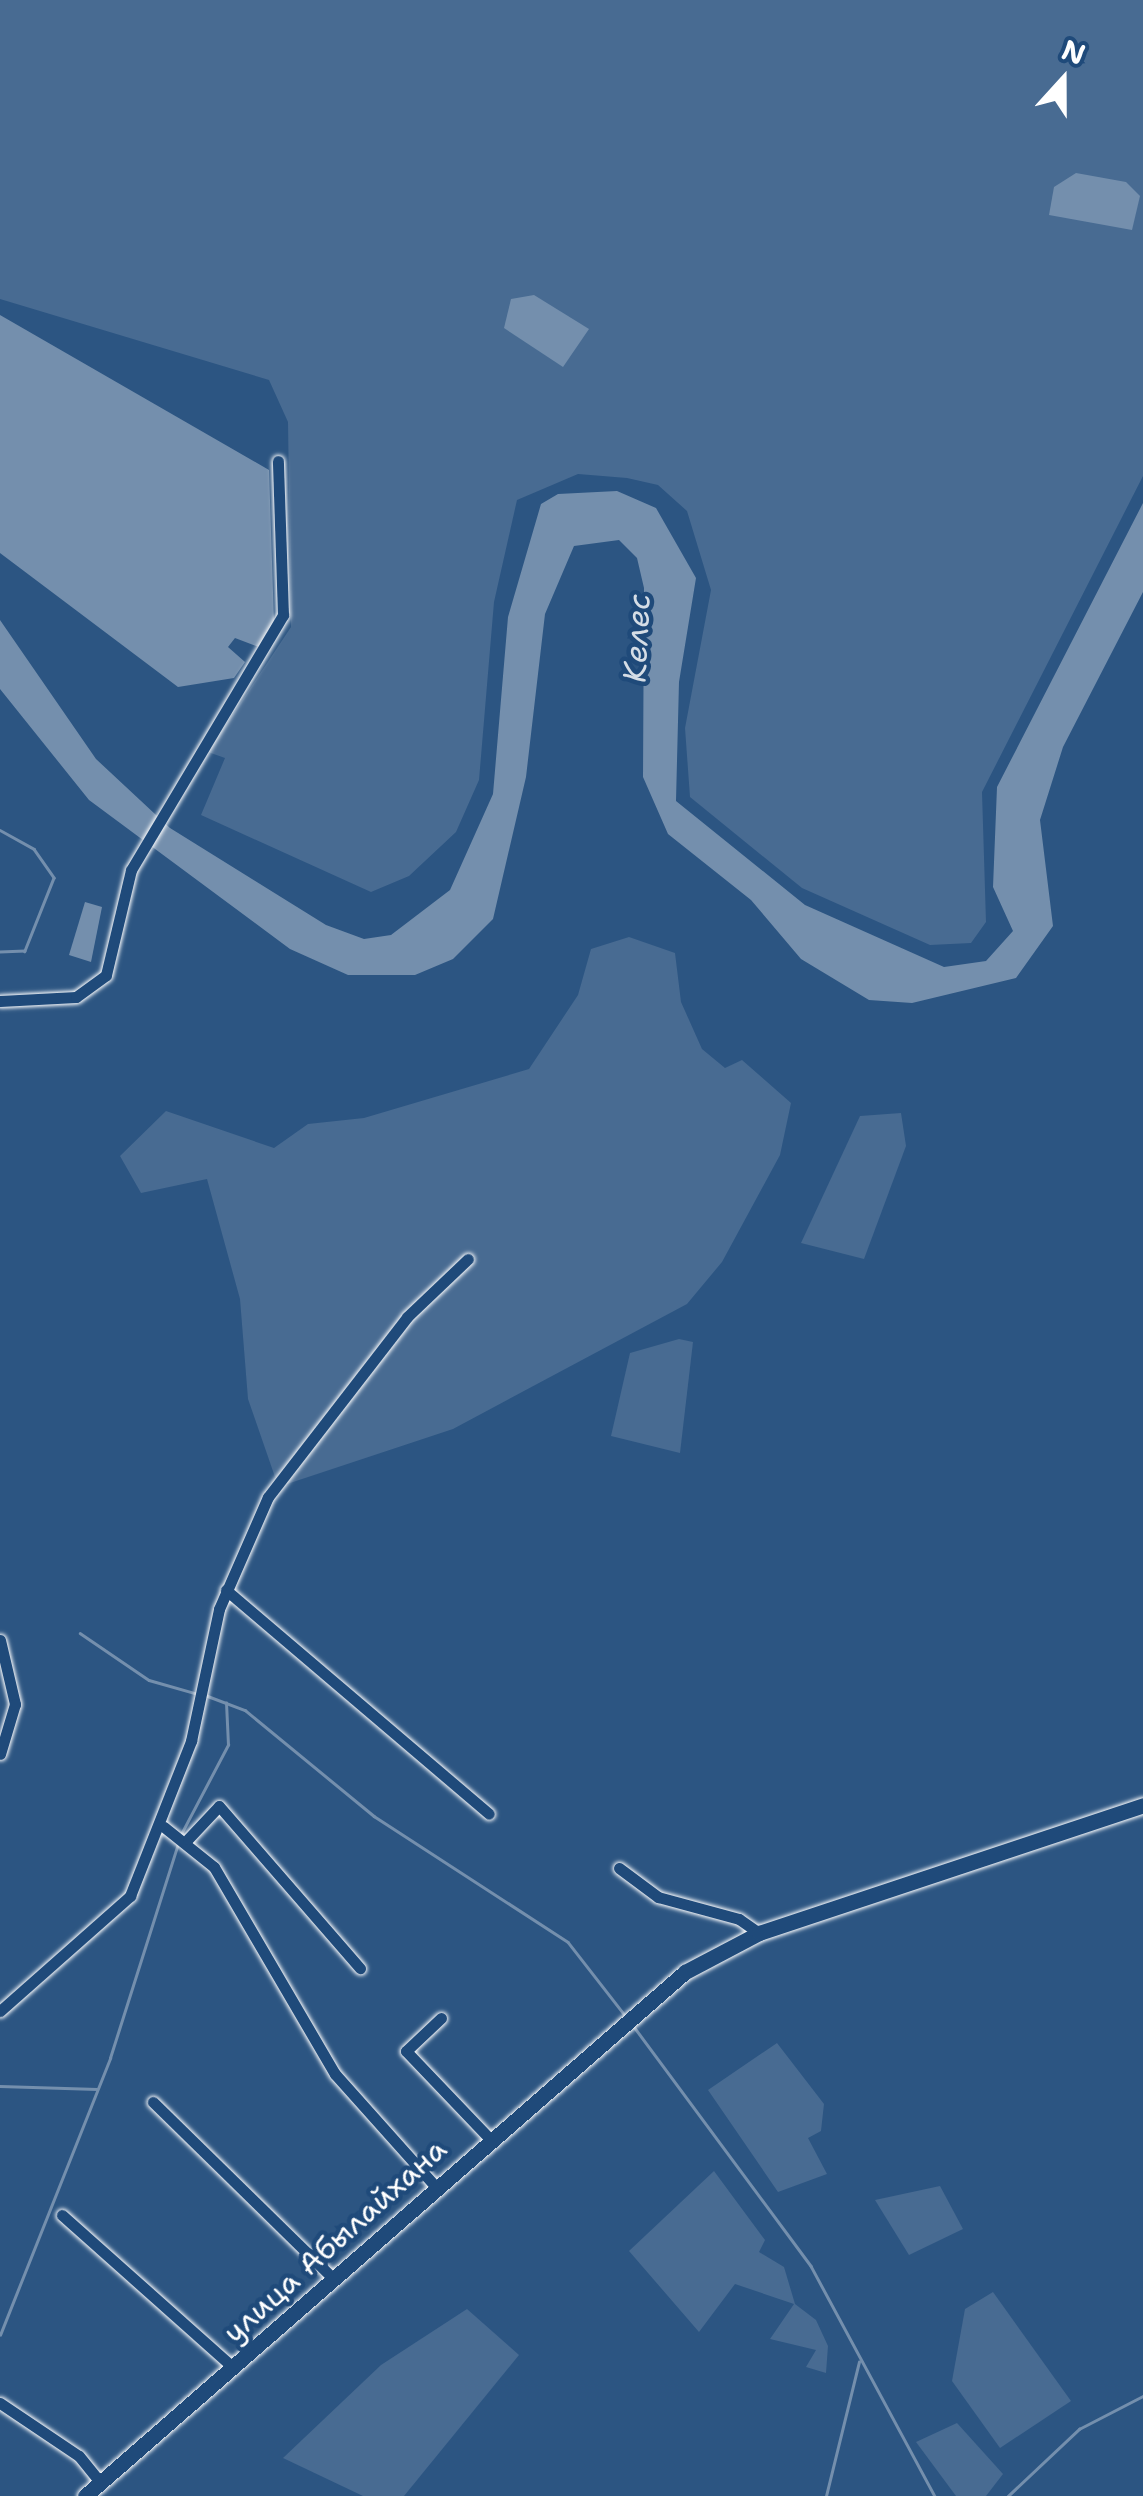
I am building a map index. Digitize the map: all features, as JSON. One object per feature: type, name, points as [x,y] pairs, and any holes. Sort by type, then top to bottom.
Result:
[{"type":"main road","name":"улица Абылайхана","points":[[85,2496],[620,2024],[684,1972],[759,1934],[1143,1806]]},
{"type":"street","points":[[0,1001],[67,1000],[100,984],[127,881],[176,808],[201,742],[283,614],[278,461]]},
{"type":"street","points":[[0,2011],[130,1896],[164,1827],[226,1590],[268,1497],[316,1426],[468,1259]]},
{"type":"street","points":[[226,1590],[489,1814]]},
{"type":"street","points":[[0,1640],[14,1704],[0,1754]]},
{"type":"street","points":[[188,1839],[219,1806],[360,1968]]},
{"type":"street","points":[[164,1827],[188,1839],[280,1971],[334,2074],[437,2188]]},
{"type":"street","points":[[619,1868],[658,1897],[739,1919],[759,1934]]},
{"type":"street","points":[[441,2018],[406,2051],[490,2140]]},
{"type":"street","points":[[152,2102],[334,2279]]},
{"type":"street","points":[[62,2215],[234,2368]]},
{"type":"street","points":[[0,2404],[79,2456],[102,2484]]},
{"type":"shaded area","points":[[0,0],[1143,0],[1143,476],[982,792],[986,922],[971,943],[930,945],[802,888],[690,797],[685,728],[711,590],[687,511],[658,485],[627,478],[578,474],[517,500],[494,602],[479,780],[456,832],[409,876],[371,892],[201,815],[225,758],[208,752],[291,627],[288,422],[269,380],[0,299]]},
{"type":"shaded area","points":[[1076,173],[1126,182],[1140,196],[1132,230],[1049,215],[1054,187]]},
{"type":"shaded area","points":[[534,295],[589,329],[563,367],[504,328],[511,299]]},
{"type":"shaded area","points":[[0,315],[269,470],[274,623],[259,647],[235,638],[228,647],[245,662],[234,678],[178,687],[0,553]]},
{"type":"shaded area","name":"Келес","points":[[617,491],[656,508],[696,578],[679,682],[676,801],[805,905],[944,967],[986,961],[1013,931],[993,887],[997,787],[1143,503],[1143,592],[1063,747],[1040,820],[1053,926],[1016,978],[912,1003],[869,1000],[801,959],[751,900],[668,834],[643,777],[644,588],[637,558],[619,540],[574,546],[545,614],[526,777],[493,919],[453,959],[415,975],[348,975],[290,949],[89,800],[0,689],[0,620],[96,759],[170,828],[326,925],[364,939],[391,935],[450,890],[493,794],[508,617],[541,504],[558,494]]},
{"type":"shaded area","points":[[85,902],[102,907],[91,962],[69,955]]},
{"type":"shaded area","points":[[629,937],[675,953],[681,1002],[702,1049],[725,1068],[742,1060],[791,1103],[780,1155],[722,1262],[687,1304],[453,1429],[287,1484],[275,1477],[248,1399],[240,1299],[207,1179],[141,1193],[120,1156],[166,1111],[274,1148],[308,1124],[364,1118],[529,1069],[578,995],[591,949]]},
{"type":"shaded area","points":[[901,1113],[906,1146],[864,1259],[801,1243],[860,1116]]},
{"type":"shaded area","points":[[679,1339],[693,1342],[680,1453],[611,1436],[630,1353]]},
{"type":"shaded area","points":[[777,2043],[824,2104],[821,2131],[808,2138],[827,2174],[778,2192],[708,2090]]},
{"type":"shaded area","points":[[714,2171],[765,2240],[759,2252],[784,2267],[795,2304],[816,2320],[828,2346],[826,2373],[806,2367],[816,2350],[770,2339],[794,2304],[735,2284],[699,2332],[629,2251]]},
{"type":"shaded area","points":[[940,2186],[963,2229],[909,2255],[875,2200]]},
{"type":"shaded area","points":[[993,2292],[1071,2401],[1000,2448],[952,2381],[965,2309]]},
{"type":"shaded area","points":[[467,2309],[519,2355],[404,2496],[363,2496],[283,2458],[381,2365]]},
{"type":"shaded area","points":[[957,2423],[1003,2474],[986,2496],[956,2496],[916,2442]]},
{"type":"waterway","points":[[0,830],[34,849],[54,878],[25,951],[0,952]]},
{"type":"waterway","points":[[80,1633],[149,1680],[198,1694]]},
{"type":"waterway","points":[[205,1695],[245,1710],[374,1816],[568,1942],[624,2014]]},
{"type":"waterway","points":[[180,1836],[228,1745],[226,1703]]},
{"type":"waterway","points":[[0,2335],[110,2058],[178,1843]]},
{"type":"waterway","points":[[632,2024],[811,2266],[935,2496]]},
{"type":"waterway","points":[[0,2086],[97,2089]]},
{"type":"waterway","points":[[826,2496],[859,2362]]},
{"type":"waterway","points":[[1008,2496],[1079,2429],[1143,2396]]}]
